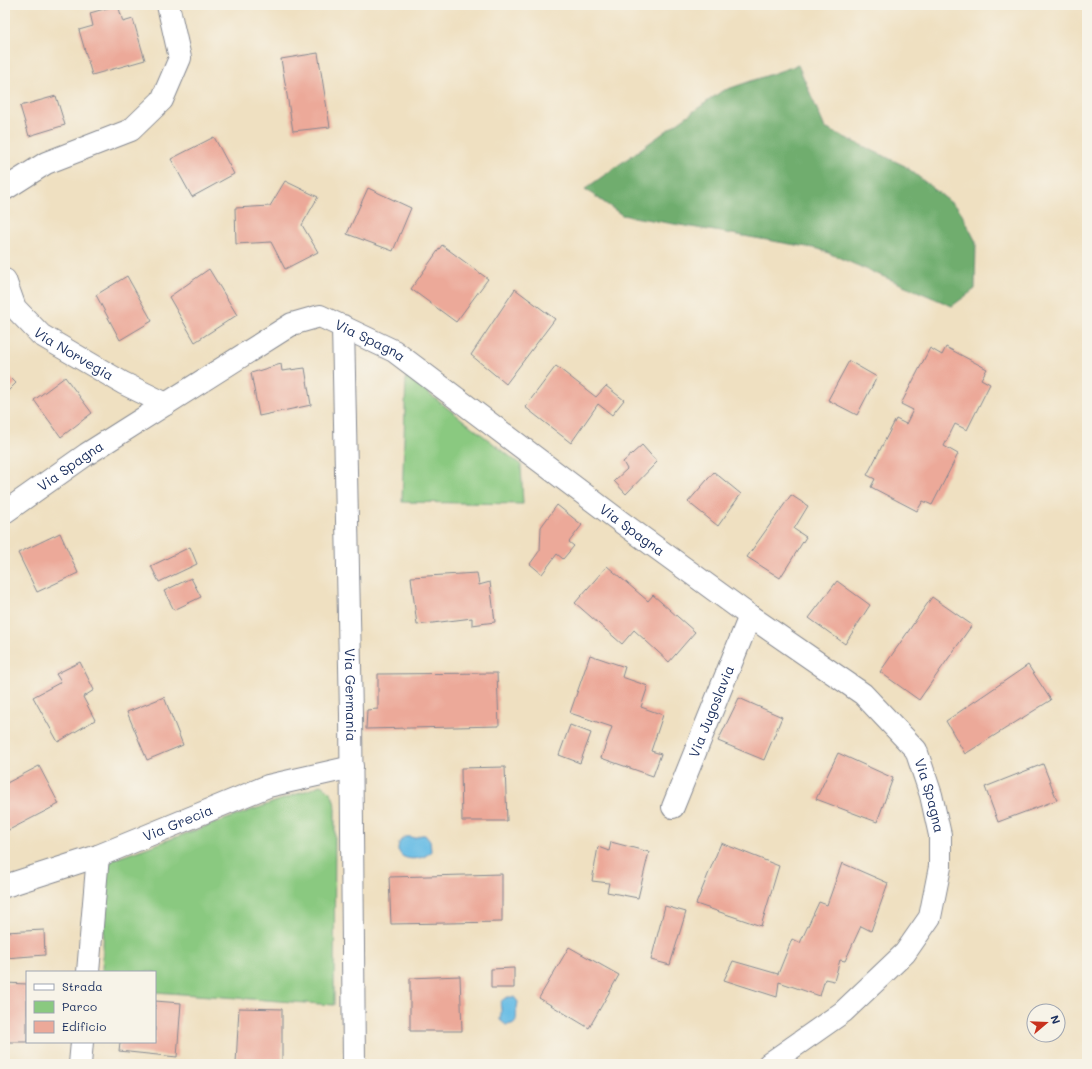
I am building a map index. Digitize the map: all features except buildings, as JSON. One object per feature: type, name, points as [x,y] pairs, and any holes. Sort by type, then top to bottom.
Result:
[{"type":"street","points":[[5,189],[46,163],[131,130],[162,100],[180,58],[168,5]]},
{"type":"street","name":"Via Norvegia","points":[[5,280],[15,308],[41,335],[122,383],[166,404]]},
{"type":"street","name":"Via Spagna","points":[[5,512],[87,454],[292,324],[320,316],[394,351],[621,522],[750,616],[863,694],[916,750],[931,795],[940,835],[940,867],[930,917],[905,953],[843,1012],[769,1064]]},
{"type":"street","name":"Via Germania","points":[[342,326],[352,767],[354,1064]]},
{"type":"street","name":"Via Jugoslavia","points":[[673,808],[750,616]]},
{"type":"street","name":"Via Grecia","points":[[5,886],[98,856],[268,786],[352,767]]},
{"type":"street","points":[[88,971],[98,856]]},
{"type":"street","points":[[80,1064],[82,1043]]},
{"type":"green space","points":[[798,65],[825,128],[905,166],[959,209],[976,242],[975,289],[952,306],[819,249],[622,215],[585,189],[722,91]]},
{"type":"green space","points":[[406,376],[521,465],[523,504],[402,502]]},
{"type":"green space","points":[[320,785],[327,789],[334,800],[335,808],[334,1005],[156,992],[156,971],[102,971],[106,876],[108,867],[112,860]]},
{"type":"water","points":[[425,835],[430,841],[431,851],[423,857],[415,859],[402,856],[398,850],[400,841],[405,837],[414,838]]},
{"type":"water","points":[[508,997],[514,997],[518,1003],[515,1022],[506,1025],[500,1020],[500,1004],[502,1000]]}]
